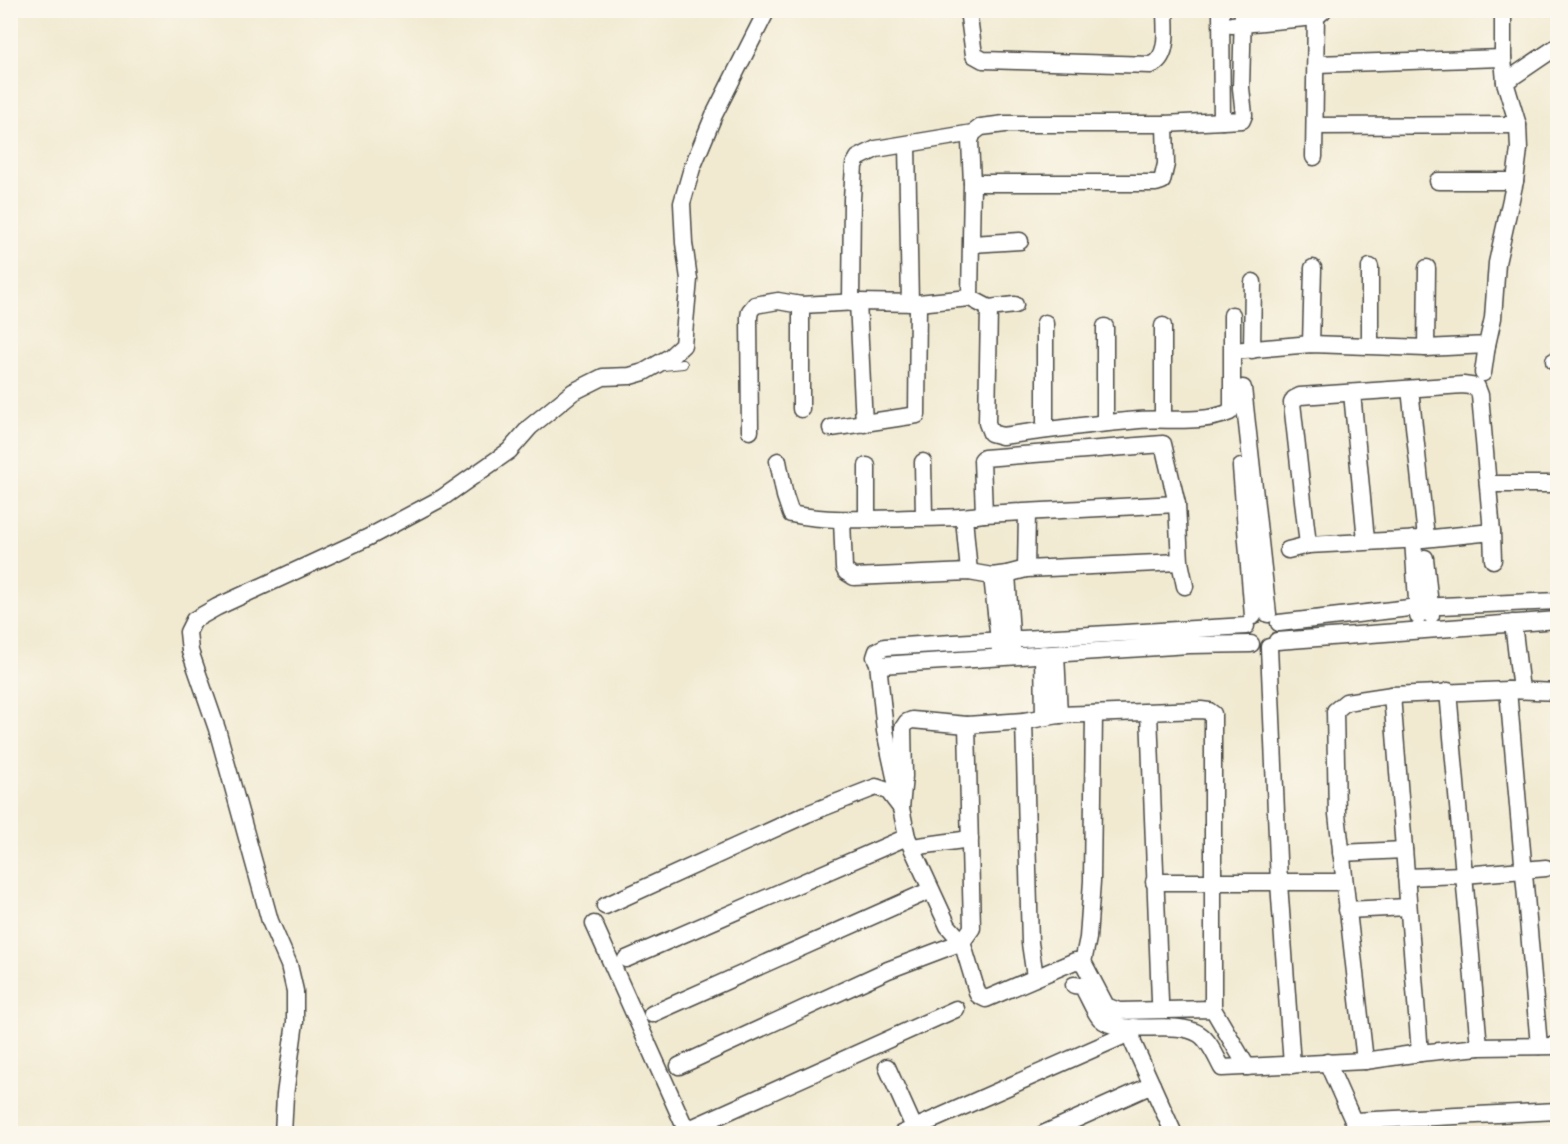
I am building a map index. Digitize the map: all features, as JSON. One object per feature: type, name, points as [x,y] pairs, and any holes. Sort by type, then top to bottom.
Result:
[{"type":"street","points":[[283,1134],[285,1095],[295,1022],[295,991],[289,965],[270,921],[217,729],[190,651],[188,632],[191,625],[194,620],[217,607],[369,537],[442,498],[503,455],[530,427],[573,392],[603,377],[637,374],[656,366],[683,345],[689,279],[682,202],[714,115],[768,10]]},
{"type":"street","points":[[968,10],[974,55],[983,60],[1151,65],[1162,56],[1165,10]]},
{"type":"street","points":[[1483,373],[1493,318],[1495,278],[1520,149],[1518,125],[1505,82],[1503,10]]},
{"type":"street","points":[[1222,121],[1221,18],[1319,13],[1314,158]]},
{"type":"street","points":[[864,424],[855,303],[855,165],[858,158],[876,148],[973,133],[981,127],[1005,124],[1165,124],[1238,121],[1244,118],[1241,88],[1243,18]]},
{"type":"street","points":[[1505,82],[1557,46]]},
{"type":"street","points":[[1316,64],[1503,58]]},
{"type":"street","points":[[972,183],[1156,183],[1162,180],[1165,170],[1165,124]]},
{"type":"street","points":[[1315,126],[1518,125]]},
{"type":"street","points":[[970,298],[972,183],[970,141],[973,133]]},
{"type":"street","points":[[831,428],[917,415],[907,145]]},
{"type":"street","points":[[1438,181],[1515,182]]},
{"type":"street","points":[[972,244],[1020,240]]},
{"type":"street","points":[[1370,267],[1370,345]]},
{"type":"street","points":[[1311,345],[1313,268]]},
{"type":"street","points":[[1426,348],[1427,268]]},
{"type":"street","points":[[1252,350],[1253,282]]},
{"type":"street","points":[[750,431],[750,311],[755,305],[778,301],[801,305],[914,303],[970,298],[989,308],[1015,305]]},
{"type":"street","points":[[801,305],[801,409]]},
{"type":"street","points":[[989,308],[986,419],[989,430],[1002,436],[1105,423],[1203,419],[1230,411],[1232,406],[1232,315]]},
{"type":"street","points":[[1045,323],[1045,430]]},
{"type":"street","points":[[1163,419],[1164,326]]},
{"type":"street","points":[[1105,327],[1105,423]]},
{"type":"street","points":[[1233,351],[1311,345],[1426,348],[1487,345]]},
{"type":"street","points":[[1308,544],[1292,403],[1294,399],[1300,396],[1463,385],[1477,387],[1480,395],[1493,560]]},
{"type":"street","points":[[1243,388],[1262,620],[1246,636],[1251,644]]},
{"type":"street","points":[[1410,389],[1426,629]]},
{"type":"street","points":[[1352,393],[1366,540]]},
{"type":"street","points":[[984,514],[982,460],[984,458],[1163,444],[1176,504],[1180,562],[1185,586]]},
{"type":"street","points":[[778,460],[791,514],[842,520],[964,518],[984,514],[1176,504]]},
{"type":"street","points":[[923,462],[924,518]]},
{"type":"street","points":[[867,466],[867,519]]},
{"type":"street","points":[[1241,467],[1262,620],[1281,632],[1273,644],[1279,883],[1292,1065]]},
{"type":"street","points":[[1488,484],[1557,484]]},
{"type":"street","points":[[1026,568],[1027,513]]},
{"type":"street","points":[[964,518],[969,572]]},
{"type":"street","points":[[842,520],[844,568],[851,577],[969,572],[1000,575],[1026,568],[1180,562]]},
{"type":"street","points":[[1288,550],[1308,544],[1492,532]]},
{"type":"street","points":[[1000,575],[1006,649]]},
{"type":"street","points":[[1083,962],[1075,961],[986,999],[978,994],[962,942],[948,926],[909,842],[885,731],[878,663],[881,665],[1262,620],[1424,607],[1557,601]]},
{"type":"street","points":[[1006,649],[1050,654],[1190,645],[1251,644],[1260,648],[1273,644],[1426,629],[1557,620]]},
{"type":"street","points":[[1513,623],[1514,690],[1524,870],[1539,1046]]},
{"type":"street","points":[[1050,654],[1051,716]]},
{"type":"street","points":[[1448,691],[1479,1047]]},
{"type":"street","points":[[1365,1061],[1337,814],[1335,711],[1346,702],[1392,695],[1448,691],[1557,692]]},
{"type":"street","points":[[1392,695],[1420,1053]]},
{"type":"street","points":[[901,808],[904,776],[903,728],[912,720],[967,724],[1024,721],[1051,716],[1209,711],[1213,714],[1213,1009],[1247,1067]]},
{"type":"street","points":[[1149,713],[1160,1001]]},
{"type":"street","points":[[1094,714],[1092,881],[1088,938],[1083,962],[1106,1006],[1119,1011],[1213,1009]]},
{"type":"street","points":[[1024,721],[1030,943],[1035,977]]},
{"type":"street","points":[[679,1066],[888,970],[962,942],[972,928],[967,724]]},
{"type":"street","points":[[605,906],[807,814],[876,787],[888,791],[901,808]]},
{"type":"street","points":[[626,959],[729,912],[909,842],[970,839]]},
{"type":"street","points":[[1341,853],[1404,850]]},
{"type":"street","points":[[1406,877],[1546,868]]},
{"type":"street","points":[[1154,882],[1343,882]]},
{"type":"street","points":[[652,1014],[931,890]]},
{"type":"street","points":[[1347,910],[1408,907]]},
{"type":"street","points":[[594,924],[688,1132],[956,1009]]},
{"type":"street","points":[[1074,985],[1082,986],[1101,1019],[1126,1028],[1183,1028],[1198,1034],[1208,1043],[1222,1068],[1365,1061],[1479,1047],[1557,1046]]},
{"type":"street","points":[[1133,1029],[1133,1042],[1174,1134]]},
{"type":"street","points":[[886,1067],[911,1132],[1133,1029]]},
{"type":"street","points":[[1327,1062],[1356,1127],[1557,1111]]},
{"type":"street","points":[[1043,1134],[1152,1085]]},
{"type":"lane","points":[[656,366],[683,363]]}]
